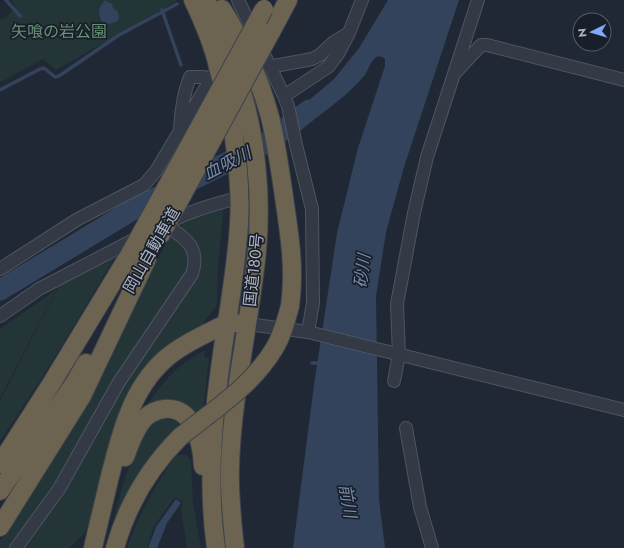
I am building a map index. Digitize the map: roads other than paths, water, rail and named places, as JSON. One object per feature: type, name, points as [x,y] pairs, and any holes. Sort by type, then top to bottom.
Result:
[{"type":"highway","name":"国道180号","points":[[193,0],[215,56],[211,72],[234,137],[240,198],[240,222],[237,254],[213,430],[211,502],[215,548]]},
{"type":"highway","name":"国道180号","points":[[206,0],[220,28],[239,77],[252,127],[257,169],[259,221],[257,251],[235,410],[230,467],[235,548]]},
{"type":"highway","points":[[115,548],[123,522],[138,490],[158,460],[180,437],[241,388],[264,363],[281,336],[290,306],[292,292],[292,252],[279,159],[269,116],[256,77],[242,45],[217,0]]},
{"type":"highway","name":"岡山自動車道","points":[[0,464],[53,381],[139,255],[162,230],[288,0]]},
{"type":"highway","name":"岡山自動車道","points":[[0,491],[75,382],[266,4]]},
{"type":"highway","points":[[0,527],[82,396],[139,255]]},
{"type":"highway","points":[[91,548],[120,437],[135,399],[144,384],[164,360],[177,350],[226,328],[247,324]]},
{"type":"highway","points":[[102,548],[123,460],[137,417],[152,389],[171,366],[226,328]]},
{"type":"highway","points":[[123,460],[134,436],[146,418],[163,409],[174,410],[184,415],[194,427],[201,447],[205,502],[215,548]]},
{"type":"highway","points":[[84,548],[99,521]]},
{"type":"street","points":[[238,0],[286,101],[312,209],[313,303],[310,333]]},
{"type":"street","points":[[286,101],[328,67],[338,54],[349,33],[362,0]]},
{"type":"street","points":[[394,381],[397,354],[397,304],[407,246],[427,157],[478,0]]},
{"type":"street","points":[[274,66],[312,59],[320,55],[334,42],[349,33]]},
{"type":"street","points":[[454,74],[481,45],[487,44],[624,80]]},
{"type":"street","points":[[0,269],[78,219],[144,184],[156,171],[208,86],[211,72],[190,77],[185,89],[180,113],[180,130]]},
{"type":"street","points":[[0,316],[39,289],[162,230],[186,214],[226,200],[258,194]]},
{"type":"street","points":[[16,548],[59,490],[119,382],[192,274],[195,258],[193,249],[182,236],[162,230]]},
{"type":"street","points":[[247,324],[310,333],[624,410]]},
{"type":"street","points":[[406,428],[420,507],[432,548]]},
{"type":"water","points":[[103,0],[112,4],[113,8],[118,12],[119,19],[116,22],[108,24],[102,22],[99,12],[104,2]]},
{"type":"water","points":[[388,0],[459,0],[404,167],[386,232],[376,296],[379,500],[385,548],[293,548],[314,385],[337,233],[358,148],[385,66],[385,59],[378,56],[375,58],[365,75],[358,83],[300,131],[295,112],[334,79],[359,48]]},
{"type":"water","points":[[176,499],[181,503],[167,523],[157,548],[148,548],[156,527]]},
{"type":"waterway","points":[[6,0],[20,16]]},
{"type":"waterway","points":[[0,90],[44,68],[55,77],[59,76],[119,35],[177,4]]},
{"type":"waterway","points":[[162,10],[181,65]]},
{"type":"waterway","name":"血吸川","points":[[0,290],[134,209],[266,143],[309,110]]},
{"type":"waterway","points":[[312,363],[320,363]]},
{"type":"park label","name":"矢喰の岩公園","points":[[59,31]]},
{"type":"water label","name":"砂川","points":[[362,271]]},
{"type":"water label","name":"前川","points":[[348,501]]}]
